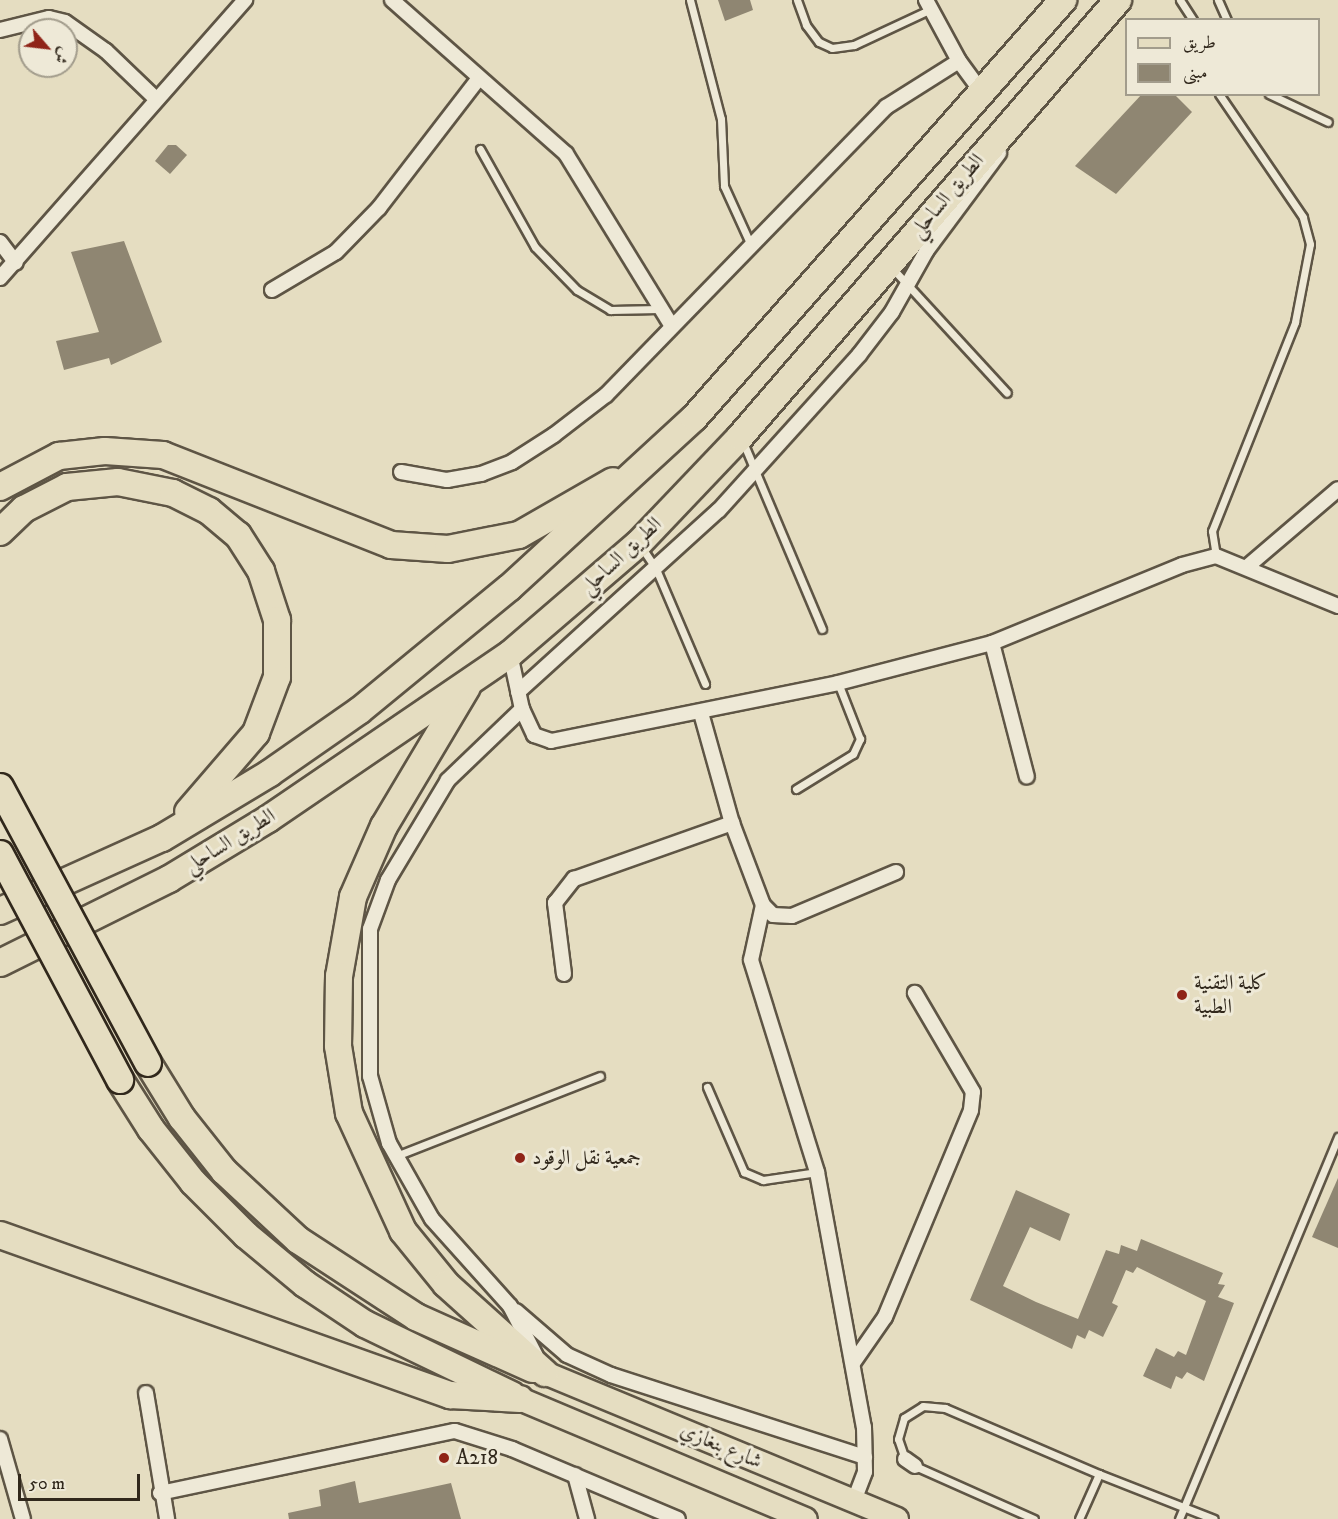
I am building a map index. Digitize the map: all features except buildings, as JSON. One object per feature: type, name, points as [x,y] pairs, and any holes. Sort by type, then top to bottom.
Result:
[{"type":"highway","name":"الطريق الساحلي","points":[[1,910],[162,838],[359,711],[596,513],[694,418],[984,95],[1064,0]]},
{"type":"highway","name":"الطريق الساحلي","points":[[0,963],[169,879],[268,819],[510,654],[639,543],[898,273],[1014,115],[1118,0]]},
{"type":"highway","points":[[0,487],[58,456],[105,451],[163,455],[391,545],[448,549],[519,536],[604,488],[694,418]]},
{"type":"highway","points":[[0,532],[24,508],[67,488],[118,482],[173,493],[209,511],[238,535],[261,571],[277,620],[277,677],[256,733],[162,838]]},
{"type":"highway","points":[[470,682],[384,826],[353,897],[339,976],[338,1046],[349,1113],[404,1231],[446,1284],[545,1373]]},
{"type":"highway","points":[[0,787],[148,1063],[224,1171],[298,1240],[416,1317],[545,1373]]},
{"type":"highway","points":[[0,854],[120,1080],[151,1129],[193,1182],[246,1235],[305,1284],[365,1324],[520,1399]]},
{"type":"highway","points":[[0,1234],[450,1395],[520,1399]]},
{"type":"main road","name":"شارع بنغازي","points":[[545,1373],[897,1519]]},
{"type":"main road","name":"شارع بنغازي","points":[[520,1399],[806,1519]]},
{"type":"street","points":[[0,278],[16,263],[156,99],[245,0]]},
{"type":"street","points":[[392,0],[566,154],[658,309],[672,326]]},
{"type":"street","points":[[928,5],[959,61],[984,95]]},
{"type":"street","points":[[0,30],[49,18],[65,22],[106,51],[156,99]]},
{"type":"street","points":[[401,472],[447,480],[512,462],[606,395],[750,243],[886,108],[959,61]]},
{"type":"street","points":[[272,290],[336,252],[365,223],[479,78]]},
{"type":"street","points":[[0,242],[16,263]]},
{"type":"street","points":[[518,692],[719,510],[859,356],[892,312],[898,273]]},
{"type":"street","points":[[1248,566],[1338,489]]},
{"type":"street","points":[[510,654],[522,710],[534,735],[551,741],[701,713],[837,683],[992,643],[1182,565],[1216,556],[1248,566],[1338,606]]},
{"type":"street","points":[[992,643],[1027,777]]},
{"type":"street","points":[[522,710],[448,780],[429,807],[388,880],[370,929],[370,1076],[396,1156],[432,1219],[510,1306],[567,1355],[610,1375],[865,1457]]},
{"type":"street","points":[[701,713],[732,823],[763,905],[773,915],[792,916],[896,872]]},
{"type":"street","points":[[564,974],[555,903],[574,879],[732,823]]},
{"type":"street","points":[[763,905],[751,960],[817,1172],[852,1363],[865,1457],[855,1502]]},
{"type":"street","points":[[852,1363],[885,1317],[971,1110],[973,1092],[915,993]]},
{"type":"street","points":[[510,1306],[545,1373]]},
{"type":"street","points":[[146,1393],[166,1519]]},
{"type":"street","points":[[160,1492],[455,1431],[575,1475],[678,1519]]},
{"type":"street","points":[[0,1440],[23,1519]]},
{"type":"street","points":[[575,1475],[587,1519]]},
{"type":"lane","points":[[690,0],[722,119],[724,186],[750,243]]},
{"type":"lane","points":[[797,0],[807,25],[819,42],[832,48],[854,45],[928,5]]},
{"type":"lane","points":[[1180,0],[1192,18]]},
{"type":"lane","points":[[1218,0],[1226,18]]},
{"type":"lane","points":[[1216,556],[1212,531],[1294,322],[1310,244],[1304,217],[1220,96]]},
{"type":"lane","points":[[1273,96],[1328,122]]},
{"type":"lane","points":[[480,149],[535,247],[577,290],[610,310],[658,309]]},
{"type":"lane","points":[[898,273],[1007,393]]},
{"type":"lane","points":[[740,437],[756,468],[822,629]]},
{"type":"lane","points":[[639,543],[656,568],[705,684]]},
{"type":"lane","points":[[796,789],[853,754],[860,739],[837,683]]},
{"type":"lane","points":[[396,1156],[600,1076]]},
{"type":"lane","points":[[707,1087],[744,1172],[763,1180],[817,1172]]},
{"type":"lane","points":[[1179,1519],[1338,1137]]},
{"type":"lane","points":[[1034,1519],[910,1462],[899,1428],[912,1410],[934,1405],[1214,1519]]},
{"type":"lane","points":[[1079,1519],[1099,1474]]},
{"type":"place","name":"كلية التقنية الطبية","points":[[1182,995]]},
{"type":"place","name":"جمعية نقل الوقود","points":[[520,1158]]},
{"type":"place","name":"A218","points":[[444,1458]]}]
